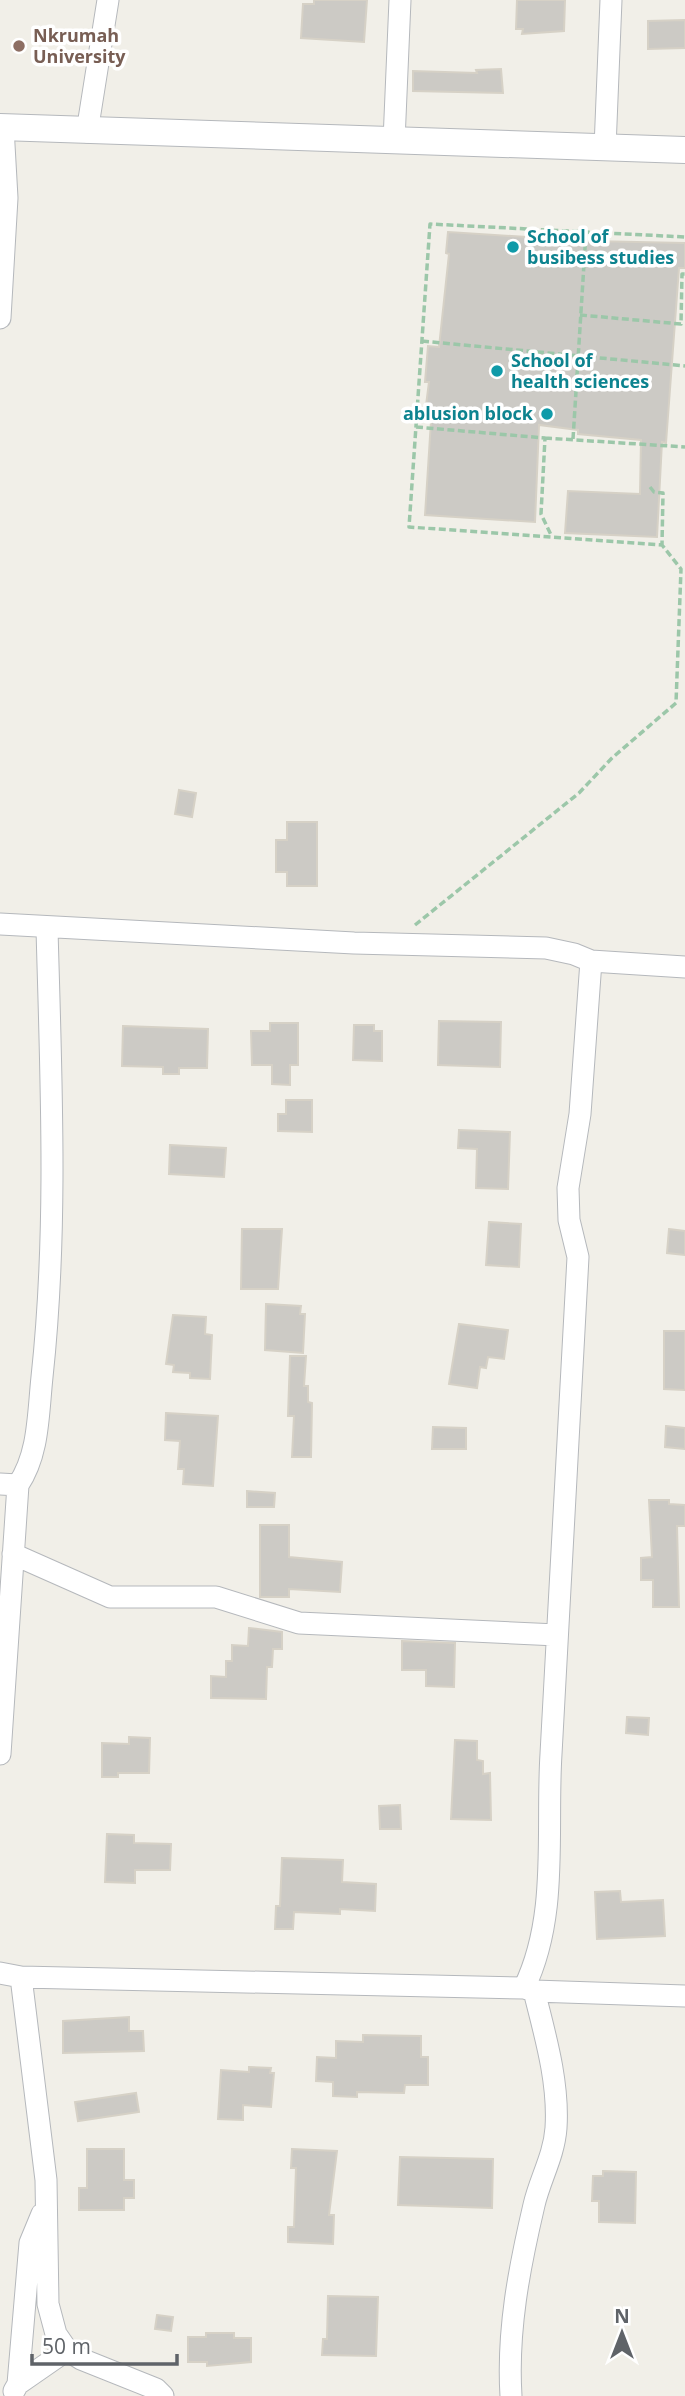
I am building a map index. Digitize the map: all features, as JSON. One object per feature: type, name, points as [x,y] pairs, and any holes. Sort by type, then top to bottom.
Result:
[{"type":"street","points":[[87,132],[108,0]]},
{"type":"street","points":[[394,141],[400,0]]},
{"type":"street","points":[[605,148],[611,0]]},
{"type":"street","points":[[0,318],[7,198],[1,127],[87,132],[685,150]]},
{"type":"street","points":[[0,925],[392,944],[546,948],[591,961],[685,967]]},
{"type":"street","points":[[0,1754],[13,1554],[9,1485],[28,1470],[34,1450],[46,1334],[52,1148],[47,929]]},
{"type":"street","points":[[511,2396],[510,2328],[534,2202],[552,2149],[556,2128],[549,2053],[529,1989],[547,1914],[548,1797],[578,1257],[569,1220],[568,1188],[580,1114],[591,961]]},
{"type":"street","points":[[13,1554],[110,1597],[216,1597],[299,1623],[557,1635]]},
{"type":"street","points":[[163,2396],[156,2389],[67,2350],[56,2334],[48,2304],[46,2180],[10,1975],[529,1989],[685,1996]]},
{"type":"street","points":[[14,2390],[30,2243],[45,2205]]},
{"type":"street","points":[[14,2390],[67,2350]]},
{"type":"path","points":[[662,545],[409,527],[430,223],[685,237]]},
{"type":"path","points":[[573,439],[586,232]]},
{"type":"path","points":[[580,315],[681,324],[685,274]]},
{"type":"path","points":[[422,341],[685,366]]},
{"type":"path","points":[[416,427],[685,447]]},
{"type":"path","points":[[545,438],[541,514],[552,537]]},
{"type":"path","points":[[392,944],[579,793],[612,758],[676,703],[681,569],[662,545],[663,493],[654,492],[650,487]]},
{"type":"building","points":[[314,0],[367,0],[364,42],[301,38],[303,4],[314,4]]},
{"type":"building","points":[[517,0],[565,0],[564,31],[522,34],[523,29],[516,29]]},
{"type":"building","points":[[685,20],[685,48],[648,49],[648,21]]},
{"type":"building","points":[[501,69],[503,93],[413,91],[413,71],[477,73],[476,70]]},
{"type":"building","points":[[448,232],[589,241],[685,243],[685,268],[679,268],[666,443],[662,442],[657,537],[565,533],[568,491],[640,494],[641,440],[578,434],[578,430],[539,425],[535,522],[425,515],[431,421],[424,421],[429,382],[425,382],[428,346],[439,347],[449,254],[446,253]]},
{"type":"building","points":[[179,790],[196,793],[192,817],[175,814]]},
{"type":"building","points":[[287,822],[317,822],[317,886],[287,886],[287,872],[276,872],[276,840],[287,840]]},
{"type":"building","points":[[439,1021],[501,1022],[500,1067],[438,1065]]},
{"type":"building","points":[[270,1023],[298,1023],[298,1065],[290,1065],[290,1085],[272,1084],[272,1065],[252,1065],[251,1031],[270,1031]]},
{"type":"building","points":[[354,1025],[374,1025],[374,1031],[382,1031],[382,1061],[353,1060]]},
{"type":"building","points":[[123,1026],[208,1029],[207,1068],[179,1068],[179,1074],[163,1074],[163,1067],[122,1066]]},
{"type":"building","points":[[286,1100],[312,1100],[312,1132],[278,1131],[278,1114],[286,1114]]},
{"type":"building","points":[[459,1130],[510,1132],[508,1189],[476,1188],[477,1149],[458,1148]]},
{"type":"building","points":[[170,1145],[226,1148],[224,1177],[169,1174]]},
{"type":"building","points":[[489,1222],[521,1224],[519,1267],[486,1265]]},
{"type":"building","points":[[242,1229],[282,1229],[278,1289],[241,1289]]},
{"type":"building","points":[[669,1229],[685,1231],[685,1255],[667,1253]]},
{"type":"building","points":[[266,1304],[301,1306],[300,1314],[305,1314],[303,1353],[265,1350]]},
{"type":"building","points":[[173,1315],[206,1317],[205,1334],[212,1335],[210,1379],[190,1378],[190,1373],[173,1372],[174,1365],[166,1364]]},
{"type":"building","points":[[459,1324],[508,1330],[504,1359],[488,1357],[486,1368],[480,1367],[477,1388],[449,1384]]},
{"type":"building","points":[[664,1331],[685,1331],[685,1390],[664,1389]]},
{"type":"building","points":[[290,1356],[306,1356],[304,1386],[308,1386],[308,1402],[312,1403],[311,1457],[292,1457],[294,1416],[288,1416]]},
{"type":"building","points":[[166,1413],[218,1416],[213,1486],[183,1484],[184,1469],[178,1469],[180,1441],[165,1440]]},
{"type":"building","points":[[666,1426],[685,1428],[685,1449],[665,1447]]},
{"type":"building","points":[[433,1427],[466,1428],[466,1449],[432,1449]]},
{"type":"building","points":[[247,1491],[275,1493],[274,1507],[247,1507]]},
{"type":"building","points":[[649,1500],[669,1500],[669,1504],[685,1505],[685,1526],[677,1526],[679,1607],[653,1607],[653,1580],[641,1580],[641,1558],[652,1557]]},
{"type":"building","points":[[260,1525],[289,1525],[289,1557],[342,1562],[340,1592],[289,1589],[289,1597],[260,1597]]},
{"type":"building","points":[[249,1628],[282,1632],[282,1649],[273,1649],[272,1667],[267,1667],[266,1699],[211,1698],[211,1676],[226,1677],[226,1661],[232,1661],[232,1645],[248,1646]]},
{"type":"building","points":[[402,1641],[455,1643],[454,1687],[426,1686],[426,1670],[402,1670]]},
{"type":"building","points":[[627,1717],[649,1718],[648,1735],[626,1733]]},
{"type":"building","points":[[129,1737],[150,1738],[149,1773],[118,1773],[118,1777],[102,1777],[102,1743],[129,1744]]},
{"type":"building","points":[[455,1740],[477,1741],[477,1760],[483,1761],[483,1774],[490,1773],[491,1820],[451,1819]]},
{"type":"building","points":[[400,1805],[401,1829],[380,1829],[379,1806]]},
{"type":"building","points":[[107,1834],[134,1835],[134,1843],[171,1844],[170,1870],[135,1870],[135,1883],[105,1882]]},
{"type":"building","points":[[282,1858],[343,1860],[342,1882],[376,1884],[375,1911],[340,1909],[340,1914],[294,1912],[293,1929],[275,1929],[276,1906],[280,1906]]},
{"type":"building","points":[[620,1891],[621,1902],[663,1900],[665,1936],[597,1939],[595,1892]]},
{"type":"building","points":[[129,2017],[129,2031],[143,2031],[144,2051],[63,2053],[63,2021]]},
{"type":"building","points":[[363,2035],[421,2036],[421,2057],[428,2057],[428,2085],[405,2085],[404,2093],[357,2092],[357,2097],[333,2096],[333,2082],[316,2081],[317,2057],[336,2058],[336,2041],[363,2042]]},
{"type":"building","points":[[249,2067],[271,2068],[270,2073],[274,2073],[271,2107],[243,2105],[243,2120],[218,2119],[221,2070],[249,2072]]},
{"type":"building","points":[[136,2093],[139,2112],[78,2121],[75,2102]]},
{"type":"building","points":[[87,2149],[124,2149],[124,2180],[134,2180],[134,2198],[124,2198],[124,2210],[79,2210],[79,2188],[87,2188]]},
{"type":"building","points":[[292,2149],[337,2151],[329,2215],[334,2215],[333,2244],[288,2242],[288,2227],[294,2227],[296,2168],[291,2168]]},
{"type":"building","points":[[400,2157],[493,2159],[492,2208],[398,2205]]},
{"type":"building","points":[[603,2171],[636,2172],[635,2223],[599,2222],[599,2201],[592,2201],[593,2176],[603,2176]]},
{"type":"building","points":[[328,2296],[378,2297],[376,2356],[322,2355],[323,2339],[327,2339]]},
{"type":"building","points":[[157,2315],[173,2317],[171,2331],[155,2329]]},
{"type":"building","points":[[206,2333],[234,2333],[234,2338],[251,2338],[251,2362],[207,2366],[207,2362],[188,2362],[188,2337],[206,2337]]},
{"type":"place","name":"Nkrumah University","points":[[19,46]]},
{"type":"place","name":"School of busibess studies","points":[[513,247]]},
{"type":"place","name":"School of health sciences","points":[[497,371]]},
{"type":"place","name":"ablusion block","points":[[547,414]]}]
